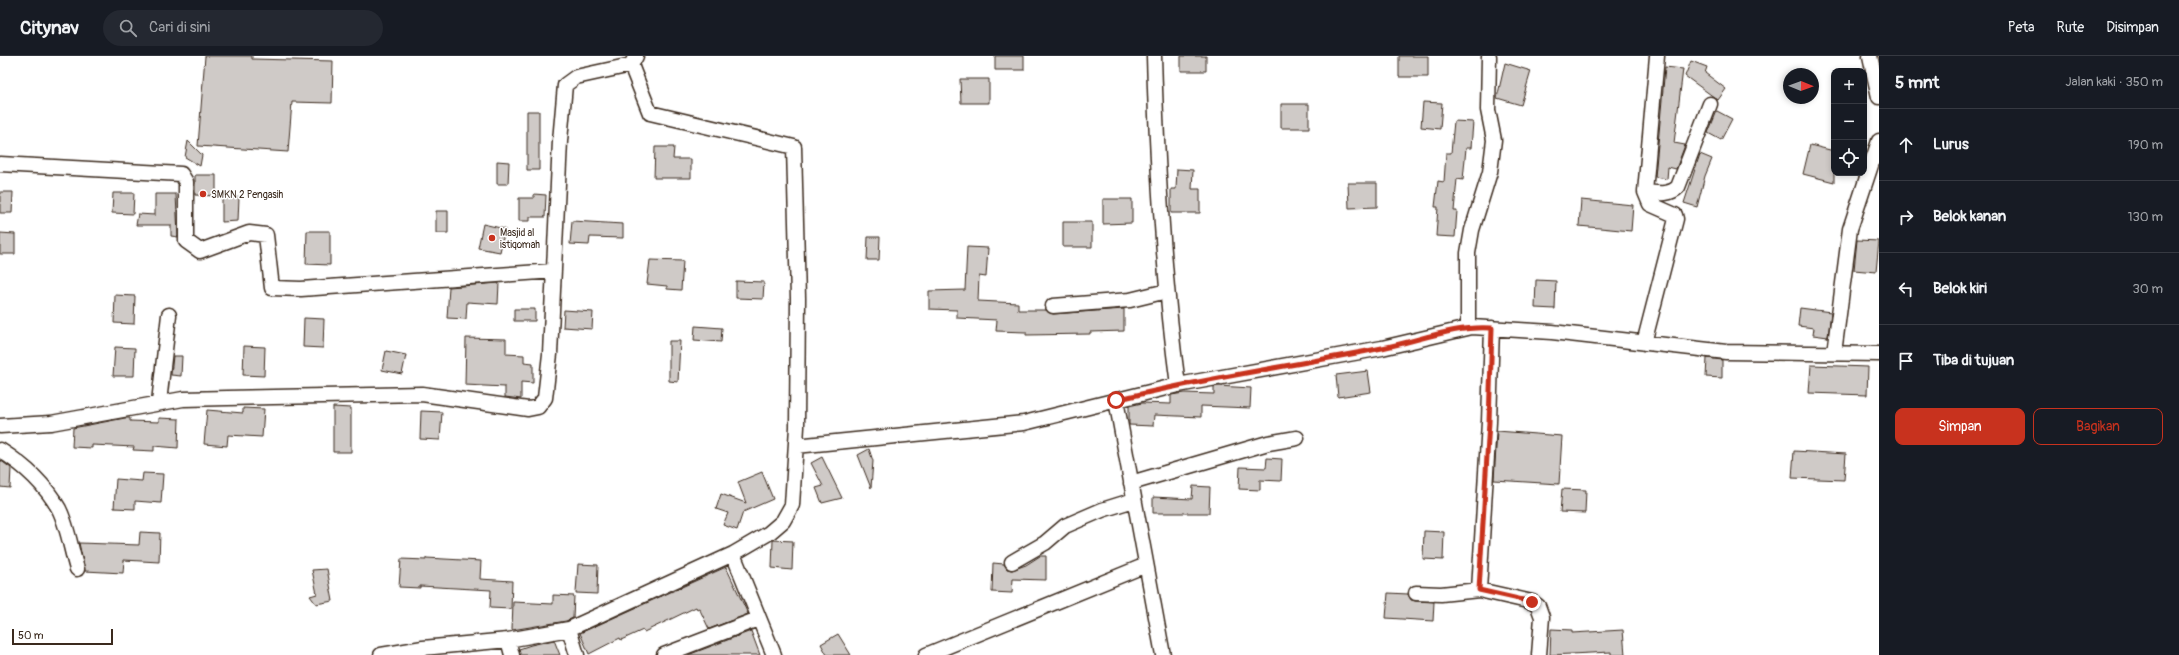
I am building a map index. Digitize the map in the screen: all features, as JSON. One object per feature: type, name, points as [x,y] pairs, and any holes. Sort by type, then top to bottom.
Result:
[{"type":"street","points":[[1154,56],[1157,162],[1167,292],[1178,384]]},
{"type":"street","points":[[1468,328],[1468,253],[1472,230],[1490,172],[1494,140],[1488,110],[1489,56]]},
{"type":"street","points":[[1644,343],[1676,219],[1672,212],[1650,204],[1645,192],[1657,56]]},
{"type":"street","points":[[1870,56],[1879,97]]},
{"type":"street","points":[[0,426],[51,423],[159,402],[183,399],[422,394],[534,409],[541,405],[545,395],[554,271],[560,142],[565,85],[576,77],[634,60],[650,112],[794,147],[798,298],[796,446],[794,486],[789,513],[783,522],[769,533],[733,554],[569,629],[508,640],[380,655]]},
{"type":"street","points":[[1645,192],[1668,193],[1673,192],[1678,188],[1710,104]]},
{"type":"street","points":[[1834,353],[1850,229],[1879,141]]},
{"type":"street","points":[[0,164],[181,174],[186,182],[186,241],[200,251],[249,233],[266,234],[272,288],[301,289],[554,271]]},
{"type":"street","points":[[1053,306],[1087,305],[1130,300],[1167,292]]},
{"type":"street","points":[[159,402],[169,315]]},
{"type":"street","points":[[796,446],[1024,423],[1178,384],[1382,348],[1468,328],[1552,332],[1726,352],[1879,354]]},
{"type":"street","points":[[1479,590],[1489,422],[1492,328]]},
{"type":"street","points":[[1116,400],[1163,655]]},
{"type":"street","points":[[1131,483],[1268,443],[1297,438]]},
{"type":"street","points":[[0,450],[18,462],[41,482],[59,510],[77,569]]},
{"type":"street","points":[[1012,562],[1045,543],[1065,526],[1102,510],[1134,500]]},
{"type":"street","points":[[733,554],[758,619],[774,655]]},
{"type":"street","points":[[926,655],[1146,565]]},
{"type":"street","points":[[1416,593],[1441,594],[1479,590],[1532,602],[1538,606],[1542,617],[1539,655]]},
{"type":"street","points":[[664,655],[758,619]]},
{"type":"street","points":[[569,629],[577,655]]},
{"type":"street","points":[[508,640],[512,655]]},
{"type":"building","points":[[205,56],[252,56],[252,59],[333,61],[332,103],[292,102],[288,152],[198,146]]},
{"type":"building","points":[[995,56],[1024,56],[1024,70],[995,70]]},
{"type":"building","points":[[1181,56],[1206,56],[1206,71],[1181,71]]},
{"type":"building","points":[[1399,56],[1428,56],[1428,77],[1399,77]]},
{"type":"building","points":[[1691,61],[1707,67],[1705,73],[1726,89],[1718,100],[1685,76]]},
{"type":"building","points":[[1505,63],[1531,71],[1521,105],[1497,98]]},
{"type":"building","points":[[1665,67],[1683,69],[1674,143],[1685,145],[1676,169],[1668,167],[1667,179],[1655,177]]},
{"type":"building","points":[[960,79],[989,79],[989,103],[961,103]]},
{"type":"building","points":[[1423,102],[1442,103],[1440,129],[1421,127]]},
{"type":"building","points":[[1281,104],[1309,104],[1309,128],[1281,128]]},
{"type":"building","points":[[527,111],[539,111],[539,170],[527,170]]},
{"type":"building","points":[[1717,111],[1732,119],[1721,140],[1708,133]]},
{"type":"building","points":[[1454,121],[1473,122],[1471,148],[1466,148],[1463,180],[1457,179],[1454,211],[1457,211],[1455,237],[1436,236],[1438,207],[1435,207],[1438,181],[1444,182],[1446,153],[1451,153]]},
{"type":"building","points":[[188,141],[202,155],[200,166],[185,157]]},
{"type":"building","points":[[1810,145],[1831,150],[1831,176],[1834,176],[1834,182],[1803,174]]},
{"type":"building","points":[[655,147],[674,147],[673,159],[691,159],[691,178],[654,178]]},
{"type":"building","points":[[1700,154],[1712,159],[1705,176],[1697,207],[1684,203]]},
{"type":"building","points":[[497,161],[509,162],[508,184],[497,184]]},
{"type":"building","points":[[1177,169],[1193,170],[1192,189],[1200,189],[1200,213],[1171,213],[1171,189],[1176,189]]},
{"type":"building","points":[[195,175],[216,175],[216,196],[195,195]]},
{"type":"building","points":[[1348,183],[1377,183],[1377,207],[1349,208]]},
{"type":"building","points":[[0,192],[13,192],[12,213],[0,213]]},
{"type":"building","points":[[113,193],[134,193],[133,214],[112,213]]},
{"type":"building","points":[[155,194],[176,194],[178,237],[171,236],[171,225],[136,225],[138,214],[155,215]]},
{"type":"building","points":[[534,194],[546,195],[545,217],[530,217],[530,221],[519,221],[519,198],[534,198]]},
{"type":"building","points":[[239,197],[238,221],[222,222],[222,198]]},
{"type":"building","points":[[1103,199],[1132,199],[1132,223],[1103,224]]},
{"type":"building","points":[[1581,200],[1633,205],[1631,231],[1579,226]]},
{"type":"building","points":[[436,211],[448,211],[448,233],[436,233]]},
{"type":"building","points":[[572,221],[623,224],[623,238],[590,237],[589,245],[570,244]]},
{"type":"building","points":[[1063,222],[1092,222],[1092,247],[1063,247]]},
{"type":"building","name":"Masjid al istiqomah","points":[[483,224],[505,229],[500,252],[478,248]]},
{"type":"building","points":[[307,231],[330,231],[330,265],[306,264]]},
{"type":"building","points":[[0,233],[15,234],[15,254],[0,254]]},
{"type":"building","points":[[868,237],[880,237],[879,260],[867,260]]},
{"type":"building","points":[[1857,240],[1879,241],[1876,272],[1854,270]]},
{"type":"building","points":[[967,247],[988,248],[986,277],[979,276],[978,301],[1018,303],[1018,310],[1046,310],[1053,314],[1124,309],[1124,331],[1090,332],[1090,334],[1026,335],[1026,332],[996,331],[997,320],[957,318],[957,310],[929,309],[929,291],[965,290]]},
{"type":"building","points":[[650,260],[683,261],[681,290],[667,289],[667,286],[647,284]]},
{"type":"building","points":[[1536,280],[1556,281],[1555,309],[1535,308]]},
{"type":"building","points":[[736,281],[764,282],[763,299],[736,298]]},
{"type":"building","points":[[499,283],[498,304],[467,302],[466,319],[447,318],[449,287]]},
{"type":"building","points":[[115,295],[135,296],[134,324],[114,323]]},
{"type":"building","points":[[1800,308],[1831,312],[1828,337],[1813,335],[1814,328],[1798,326]]},
{"type":"building","points":[[514,309],[535,309],[535,321],[514,321]]},
{"type":"building","points":[[564,310],[593,312],[592,329],[563,327]]},
{"type":"building","points":[[304,318],[324,319],[323,348],[303,347]]},
{"type":"building","points":[[695,326],[722,328],[721,342],[694,340]]},
{"type":"building","points":[[466,338],[506,339],[506,354],[524,355],[524,362],[533,363],[533,383],[521,382],[521,399],[505,397],[505,387],[465,385]]},
{"type":"building","points":[[669,341],[680,341],[678,382],[669,381]]},
{"type":"building","points":[[244,346],[265,347],[264,376],[243,375]]},
{"type":"building","points":[[115,347],[135,348],[134,376],[113,376]]},
{"type":"building","points":[[386,351],[406,355],[402,374],[382,370]]},
{"type":"building","points":[[173,356],[182,356],[181,376],[171,375]]},
{"type":"building","points":[[1707,358],[1722,360],[1722,378],[1706,377]]},
{"type":"building","points":[[1811,365],[1868,367],[1867,395],[1809,393]]},
{"type":"building","points":[[1368,371],[1371,392],[1338,397],[1336,375]]},
{"type":"building","points":[[1214,387],[1251,388],[1250,408],[1201,406],[1201,417],[1154,415],[1153,426],[1129,425],[1129,406],[1142,403],[1171,404],[1171,395],[1184,393],[1214,394]]},
{"type":"building","points":[[333,407],[351,408],[351,452],[333,452]]},
{"type":"building","points":[[243,408],[264,409],[262,437],[228,435],[227,446],[204,444],[207,410],[243,413]]},
{"type":"building","points":[[421,411],[442,412],[440,440],[420,439]]},
{"type":"building","points":[[130,418],[130,421],[159,422],[159,418],[179,419],[178,448],[154,446],[154,451],[133,450],[134,447],[92,445],[92,448],[72,447],[73,428]]},
{"type":"building","points":[[1497,431],[1562,436],[1559,484],[1494,480]]},
{"type":"building","points":[[869,449],[873,461],[871,488],[858,455]]},
{"type":"building","points":[[1794,451],[1846,454],[1844,480],[1792,478]]},
{"type":"building","points":[[822,457],[842,498],[822,503],[816,488],[823,486],[811,463]]},
{"type":"building","points":[[1267,458],[1282,459],[1281,481],[1260,480],[1260,490],[1239,489],[1240,467],[1266,468]]},
{"type":"building","points":[[0,460],[11,468],[10,488],[0,487]]},
{"type":"building","points":[[762,472],[773,499],[743,512],[737,530],[723,525],[728,513],[716,509],[721,494],[746,503],[738,482]]},
{"type":"building","points":[[143,473],[163,474],[161,503],[135,501],[135,509],[114,508],[116,479],[142,481]]},
{"type":"building","points":[[1193,486],[1210,487],[1209,513],[1153,513],[1153,497],[1192,499]]},
{"type":"building","points":[[1562,489],[1586,490],[1585,513],[1560,512]]},
{"type":"building","points":[[1424,531],[1444,532],[1443,560],[1423,559]]},
{"type":"building","points":[[140,532],[160,533],[159,562],[124,560],[123,573],[85,571],[79,543],[139,545]]},
{"type":"building","points":[[773,540],[793,541],[792,570],[772,568]]},
{"type":"building","points":[[1040,556],[1046,556],[1046,580],[1013,579],[1012,593],[992,592],[993,563],[1004,564],[1007,569],[1012,570],[1026,565]]},
{"type":"building","points":[[426,558],[481,561],[480,579],[512,581],[511,609],[490,608],[491,590],[420,586],[420,588],[399,587],[401,559],[426,560]]},
{"type":"building","points":[[578,564],[598,565],[597,594],[576,593]]},
{"type":"building","points":[[726,567],[748,614],[709,629],[699,608],[697,609],[696,607],[644,632],[643,630],[621,640],[620,638],[589,654],[580,633]]},
{"type":"building","points":[[327,569],[333,601],[316,604],[310,596],[317,594],[312,570]]},
{"type":"building","points":[[1388,593],[1408,594],[1411,600],[1434,602],[1433,621],[1386,618]]},
{"type":"building","points":[[553,595],[574,596],[573,618],[566,621],[512,630],[513,602],[553,604]]},
{"type":"building","points":[[1551,629],[1572,630],[1572,633],[1623,630],[1625,655],[1611,655],[1611,652],[1550,655]]},
{"type":"building","points":[[751,631],[760,655],[688,655]]},
{"type":"building","points":[[838,634],[851,655],[827,655],[821,644]]},
{"type":"building","points":[[554,640],[560,655],[520,655],[519,649]]},
{"type":"place","name":"SMKN 2 Pengasih","points":[[203,194]]},
{"type":"place","name":"Masjid al istiqomah","points":[[492,238]]},
{"type":"route","points":[[1116,400],[1178,384],[1382,348],[1472,327],[1492,328],[1489,422],[1479,590],[1532,602]]}]
